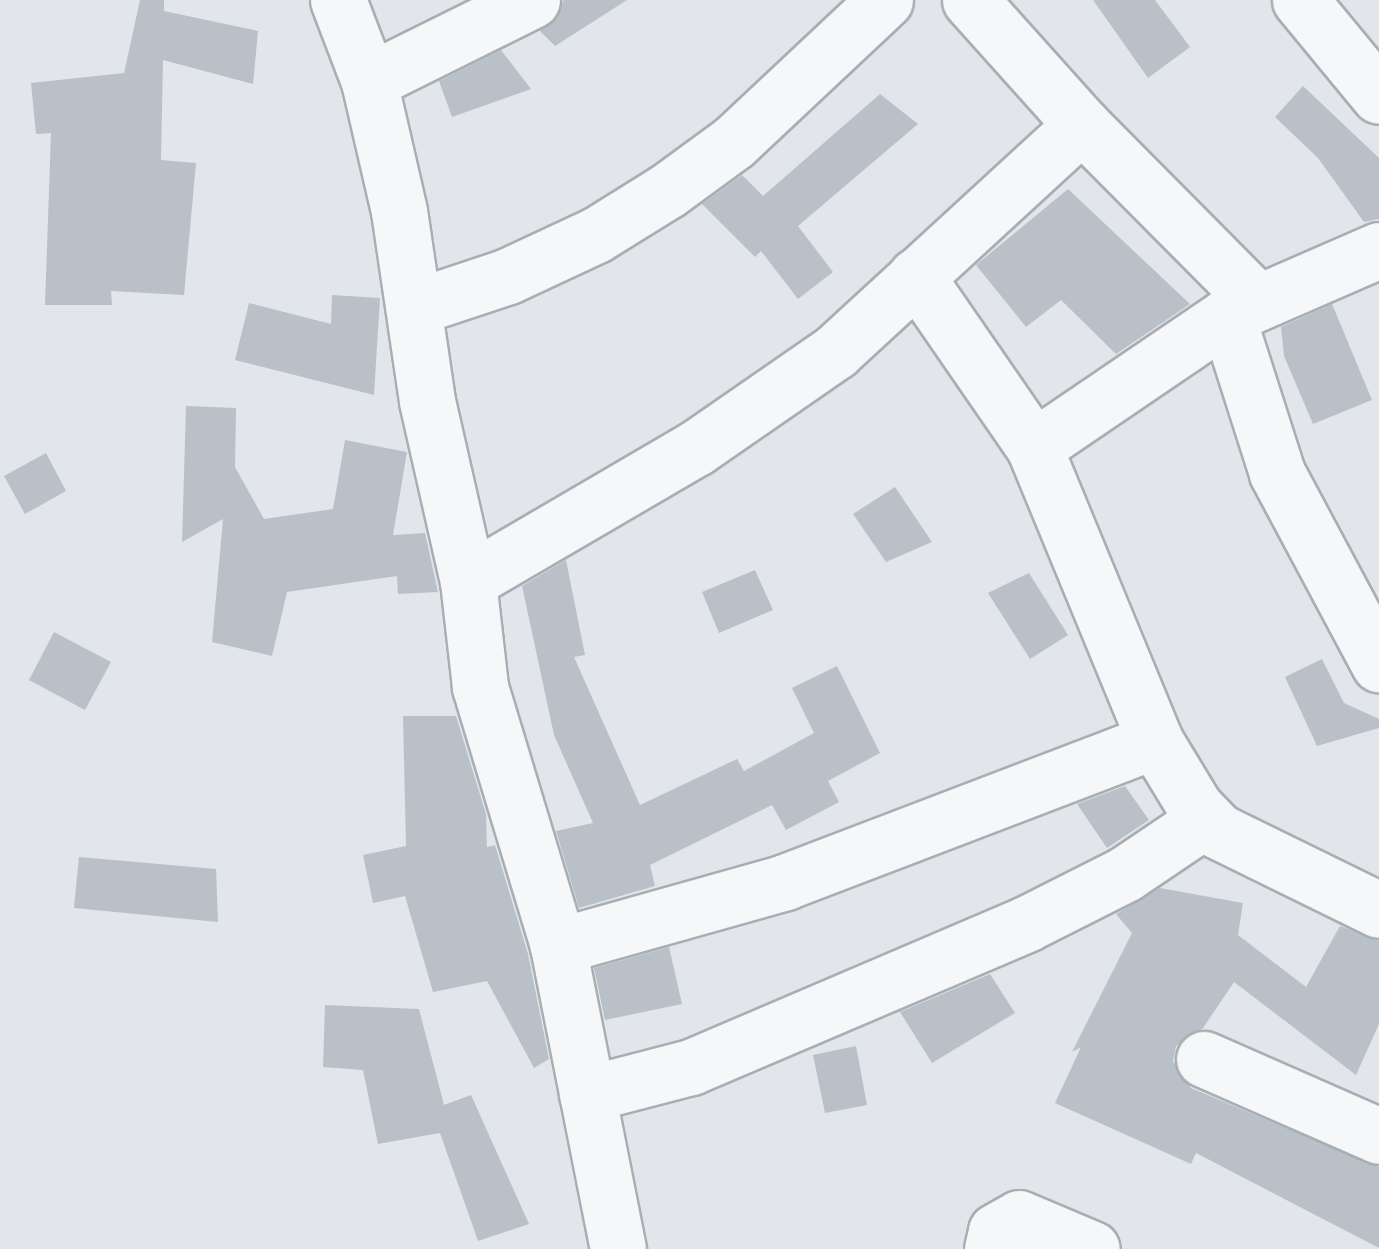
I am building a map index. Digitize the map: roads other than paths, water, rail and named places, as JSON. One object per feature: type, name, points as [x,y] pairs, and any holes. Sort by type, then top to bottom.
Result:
[{"type":"street","points":[[338,0],[369,81],[414,307],[427,401],[468,582],[493,741],[558,946],[618,1249]]},
{"type":"street","points":[[369,81],[532,0]]},
{"type":"street","points":[[414,307],[508,276],[596,235],[666,192],[734,142],[884,0]]},
{"type":"street","points":[[970,0],[1243,309],[1277,473],[1379,664]]},
{"type":"street","points":[[1300,0],[1379,96]]},
{"type":"street","points":[[468,582],[696,448],[836,351],[1082,125]]},
{"type":"street","points":[[1034,447],[1243,309],[1379,250]]},
{"type":"street","points":[[916,276],[1034,447],[1155,740],[1205,820],[1379,910]]},
{"type":"street","points":[[558,946],[785,882],[1155,740]]},
{"type":"street","points":[[588,1094],[691,1067],[1026,924],[1124,874],[1205,820]]},
{"type":"street","points":[[1204,1060],[1379,1136]]},
{"type":"street","points":[[992,1249],[996,1232],[1018,1218],[1092,1249]]}]
